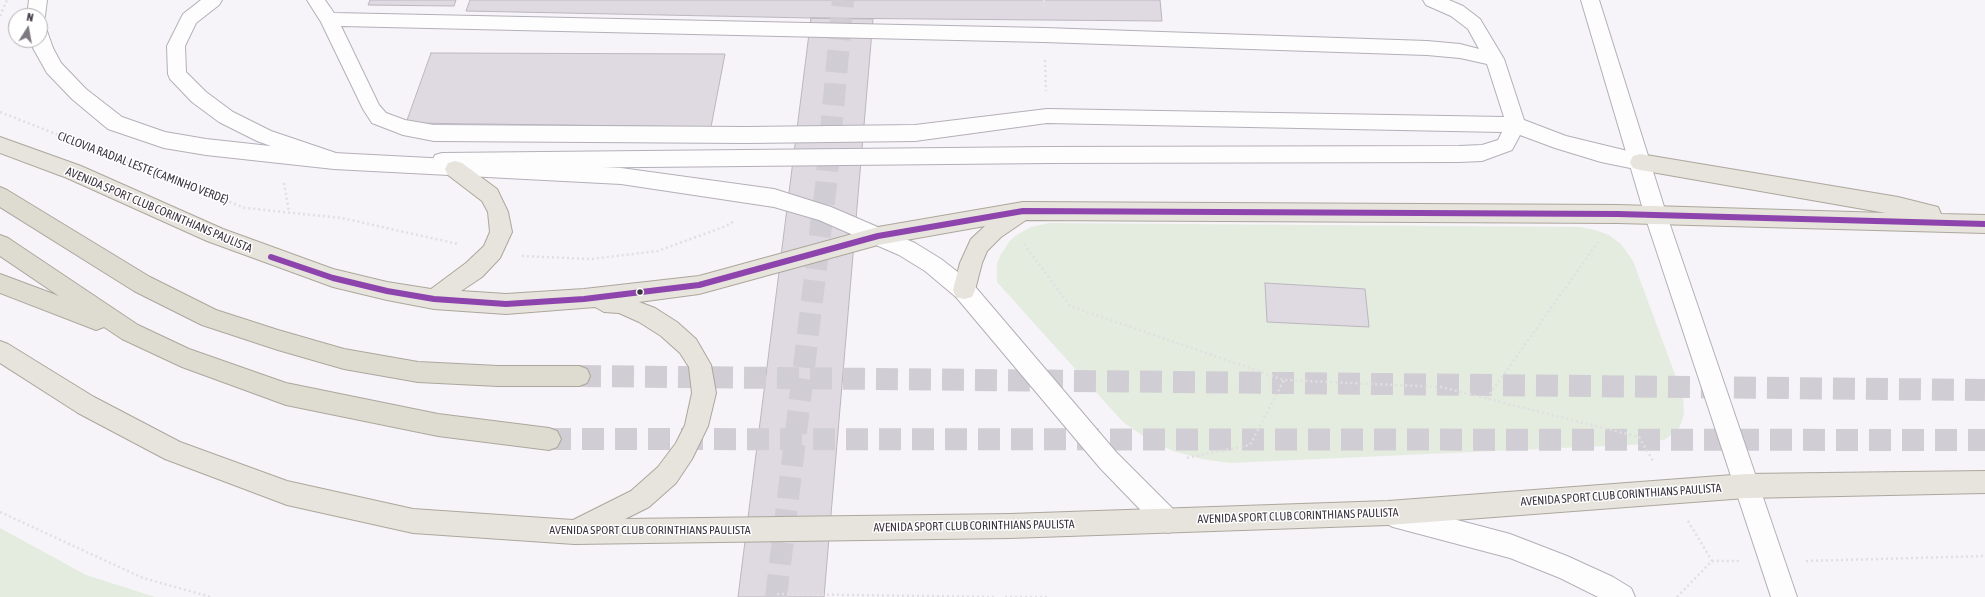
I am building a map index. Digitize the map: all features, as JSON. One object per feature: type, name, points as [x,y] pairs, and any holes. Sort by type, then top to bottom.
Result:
[{"type":"highway","points":[[0,196],[142,284],[210,318],[278,340],[344,359],[418,372],[498,376],[579,376]]},
{"type":"highway","points":[[0,244],[130,332]]},
{"type":"highway","points":[[0,283],[130,332],[182,358],[286,394],[438,425],[549,439]]},
{"type":"main road","name":"AVENIDA SPORT CLUB CORINTHIANS PAULISTA","points":[[0,146],[74,172],[215,235],[273,258],[333,278],[387,291],[434,299],[506,304],[584,299],[699,285],[878,236],[1023,211],[1618,214],[1979,224]]},
{"type":"main road","points":[[1640,162],[1898,206],[1979,224]]},
{"type":"main road","points":[[434,299],[474,270],[492,252],[501,232],[498,212],[490,195],[455,168]]},
{"type":"main road","points":[[964,290],[970,263],[979,245],[994,231],[1023,211]]},
{"type":"main road","points":[[574,532],[640,499],[667,475],[684,451],[696,426],[704,393],[700,365],[688,346],[670,329],[647,315],[620,304],[584,299]]},
{"type":"main road","name":"AVENIDA SPORT CLUB CORINTHIANS PAULISTA","points":[[0,351],[86,405],[173,451],[287,493],[414,522],[574,532],[1010,526],[1388,514],[1746,486],[1985,482]]},
{"type":"street","points":[[1590,0],[1656,216],[1784,597]]},
{"type":"street","points":[[43,48],[54,68],[79,94],[115,123],[164,140],[185,144],[334,161],[621,176],[774,198],[824,213],[907,249],[932,265],[964,290],[1108,460],[1168,521]]},
{"type":"street","points":[[1388,514],[1510,546],[1567,568],[1604,586],[1622,597]]},
{"type":"lane","points":[[213,0],[190,20],[176,46],[177,74],[199,97],[226,117],[264,136],[334,161]]},
{"type":"lane","points":[[316,0],[329,19],[372,109],[379,118],[403,127],[434,133],[746,136],[915,133],[1047,116],[1516,125],[1562,143],[1601,154],[1640,162]]},
{"type":"lane","points":[[375,163],[538,159],[1459,154],[1482,153],[1504,145],[1516,125],[1495,59],[1474,24],[1457,11],[1432,0]]},
{"type":"lane","points":[[329,19],[1052,35],[1427,48],[1460,51],[1495,59]]},
{"type":"path","points":[[0,16],[7,0]]},
{"type":"path","name":"CICLOVIA RADIAL LESTE (CAMINHO VERDE)","points":[[0,112],[82,144]]},
{"type":"path","name":"CICLOVIA RADIAL LESTE (CAMINHO VERDE)","points":[[96,150],[245,208],[342,218],[492,252],[521,256],[591,259],[658,251],[726,226]]},
{"type":"path","points":[[1487,398],[1618,214]]},
{"type":"path","points":[[1043,272],[1070,306],[1284,380],[1441,388],[1487,398],[1639,437]]},
{"type":"path","points":[[1187,458],[1250,445],[1284,380]]},
{"type":"path","points":[[0,512],[144,578],[211,597]]},
{"type":"path","points":[[1853,561],[1985,556]]},
{"type":"path","points":[[1677,597],[1712,561]]},
{"type":"path","points":[[777,594],[996,597]]},
{"type":"path","points":[[1005,597],[1050,597]]},
{"type":"shaded area","points":[[1049,223],[1580,227],[1595,230],[1609,235],[1621,244],[1633,261],[1683,396],[1684,413],[1682,421],[1679,428],[1666,439],[1649,444],[1230,463],[1202,459],[1173,451],[1146,438],[1123,422],[997,282],[997,264],[1009,242],[1015,236],[1031,227]]},
{"type":"shaded area","points":[[0,528],[86,575],[155,597],[0,597]]},
{"type":"building","points":[[370,0],[456,0],[454,6],[368,5]]},
{"type":"building","points":[[470,0],[1160,0],[1162,21],[811,18],[466,11]]},
{"type":"building","points":[[811,18],[873,19],[824,597],[738,597]]},
{"type":"building","points":[[431,53],[725,54],[711,127],[406,123]]},
{"type":"building","points":[[1265,283],[1365,289],[1369,327],[1267,322]]},
{"type":"tunnel","points":[[776,597],[826,185],[843,0]]},
{"type":"tunnel","points":[[579,376],[1985,390]]},
{"type":"tunnel","points":[[549,439],[1985,440]]},
{"type":"transit line","points":[[271,257],[333,278],[387,291],[434,299],[506,304],[584,299],[699,285],[878,236],[1023,211],[1618,214],[1985,224]]}]
